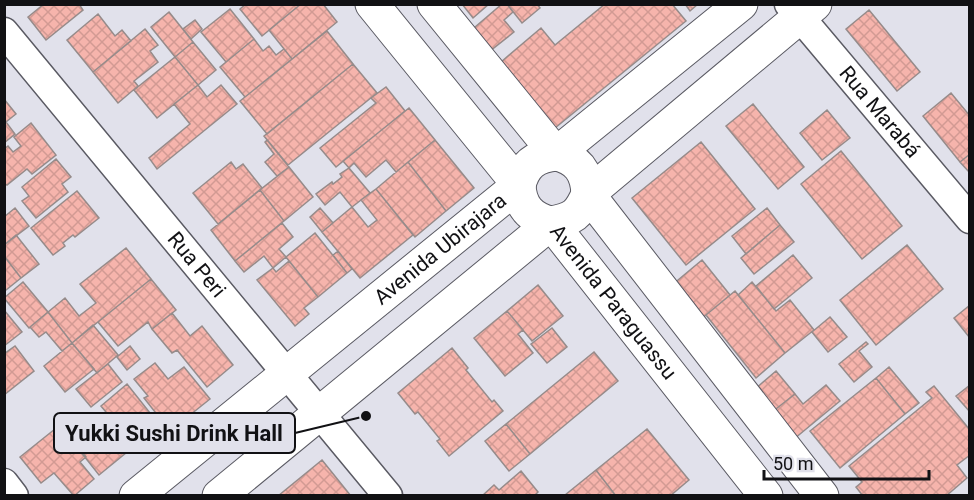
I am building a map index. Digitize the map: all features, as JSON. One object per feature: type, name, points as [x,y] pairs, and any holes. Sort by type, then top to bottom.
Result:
[{"type":"main road","name":"Avenida Paraguassu","points":[[372,4],[519,185],[520,196],[531,215],[551,223],[766,495]]},
{"type":"main road","points":[[434,4],[556,154],[567,156],[577,163],[584,172],[588,194],[822,495]]},
{"type":"main road","name":"Avenida Ubirajara","points":[[136,495],[519,185],[527,165],[545,155],[556,154],[741,4]]},
{"type":"main road","points":[[219,495],[551,223],[568,220],[581,210],[588,194],[801,9]]},
{"type":"street","name":"Rua Marabá","points":[[801,9],[969,219]]},
{"type":"street","name":"Rua Peri","points":[[4,32],[388,495]]},
{"type":"street","points":[[4,483],[14,495]]},
{"type":"building","points":[[44,4],[79,4],[83,10],[46,40],[28,17]]},
{"type":"building","points":[[246,4],[301,4],[262,36],[240,9]]},
{"type":"building","points":[[301,4],[323,4],[337,22],[292,59],[269,30]]},
{"type":"building","points":[[462,4],[489,4],[473,18]]},
{"type":"building","points":[[502,4],[507,4],[513,12],[504,20],[514,32],[485,55],[468,33]]},
{"type":"building","points":[[507,4],[537,4],[540,8],[522,23]]},
{"type":"building","points":[[605,4],[672,4],[686,21],[555,128],[501,62],[541,28],[555,45]]},
{"type":"building","points":[[685,4],[698,4],[690,11]]},
{"type":"building","points":[[230,9],[254,39],[226,62],[201,32]]},
{"type":"building","points":[[869,10],[920,72],[897,91],[846,29]]},
{"type":"building","points":[[169,12],[193,42],[175,57],[151,27]]},
{"type":"building","points":[[98,14],[115,36],[122,30],[131,41],[93,72],[67,40]]},
{"type":"building","points":[[195,20],[202,29],[191,39],[183,29]]},
{"type":"building","points":[[145,29],[158,45],[150,51],[158,62],[134,81],[138,86],[118,103],[93,72]]},
{"type":"building","points":[[327,31],[353,64],[267,134],[240,101]]},
{"type":"building","points":[[254,39],[263,51],[269,46],[276,55],[284,49],[292,59],[245,97],[220,67]]},
{"type":"building","points":[[193,42],[216,70],[198,85],[175,57]]},
{"type":"building","points":[[175,57],[198,85],[157,118],[134,90]]},
{"type":"building","points":[[353,64],[377,93],[288,165],[264,136]]},
{"type":"building","points":[[198,85],[207,97],[221,85],[237,104],[157,169],[149,158],[190,124],[174,104]]},
{"type":"building","points":[[386,87],[405,111],[336,167],[320,148],[376,103],[371,98]]},
{"type":"building","points":[[951,93],[970,116],[970,154],[960,162],[923,116]]},
{"type":"building","points":[[4,99],[16,114],[6,122],[15,134],[4,143]]},
{"type":"building","points":[[753,104],[804,167],[778,189],[726,126]]},
{"type":"building","points":[[409,108],[435,140],[396,172],[386,160],[366,177],[354,163],[349,168],[343,161]]},
{"type":"building","points":[[827,110],[850,138],[822,160],[800,133]]},
{"type":"building","points":[[31,123],[56,155],[32,174],[27,169],[7,185],[4,183],[4,149],[8,146],[13,152],[21,146],[14,137]]},
{"type":"building","points":[[267,140],[289,167],[277,176],[265,162],[274,154],[265,142]]},
{"type":"building","points":[[435,140],[474,188],[446,211],[408,162]]},
{"type":"building","points":[[701,142],[755,209],[686,265],[632,198]]},
{"type":"building","points":[[841,151],[902,226],[862,259],[801,184]]},
{"type":"building","points":[[970,154],[970,173],[960,162]]},
{"type":"building","points":[[56,159],[71,177],[62,184],[68,192],[36,218],[22,201],[29,196],[22,187]]},
{"type":"building","points":[[231,162],[236,169],[243,164],[262,188],[218,224],[193,193]]},
{"type":"building","points":[[408,162],[446,211],[415,237],[376,189]]},
{"type":"building","points":[[289,167],[313,197],[284,221],[260,190]]},
{"type":"building","points":[[349,168],[370,193],[352,207],[340,192],[325,205],[316,194],[342,177],[340,174]]},
{"type":"building","points":[[376,189],[413,235],[360,278],[322,232],[352,207],[368,227],[377,220],[361,200]]},
{"type":"building","points":[[260,190],[284,221],[235,261],[211,230]]},
{"type":"building","points":[[77,191],[99,218],[75,237],[73,235],[63,243],[65,246],[53,255],[31,228]]},
{"type":"building","points":[[15,208],[29,226],[4,245],[4,217]]},
{"type":"building","points":[[320,208],[333,223],[322,232],[310,217]]},
{"type":"building","points":[[767,208],[780,225],[746,254],[732,236]]},
{"type":"building","points":[[282,223],[293,237],[279,249],[286,257],[273,268],[264,256],[244,272],[235,261]]},
{"type":"building","points":[[780,225],[794,242],[754,274],[741,258]]},
{"type":"building","points":[[315,233],[347,273],[318,297],[286,257]]},
{"type":"building","points":[[16,235],[39,264],[21,278],[4,256],[4,245]]},
{"type":"building","points":[[907,245],[943,289],[876,345],[840,300]]},
{"type":"building","points":[[126,248],[151,279],[72,343],[48,312],[65,298],[79,316],[96,303],[80,284]]},
{"type":"building","points":[[338,251],[352,269],[347,273],[333,255]]},
{"type":"building","points":[[793,255],[812,278],[774,309],[756,286]]},
{"type":"building","points":[[4,256],[21,278],[6,290],[4,288]]},
{"type":"building","points":[[702,260],[730,295],[700,320],[672,285]]},
{"type":"building","points":[[289,261],[318,297],[304,308],[309,314],[295,326],[257,280],[273,268],[276,272]]},
{"type":"building","points":[[151,279],[176,310],[152,329],[148,322],[118,346],[98,322]]},
{"type":"building","points":[[23,282],[48,312],[29,328],[4,298]]},
{"type":"building","points":[[752,282],[776,311],[790,300],[814,330],[785,353],[738,295]]},
{"type":"building","points":[[538,285],[563,316],[532,341],[507,311]]},
{"type":"building","points":[[735,291],[785,353],[756,378],[706,315]]},
{"type":"building","points":[[970,305],[970,338],[954,318]]},
{"type":"building","points":[[4,310],[22,332],[4,346]]},
{"type":"building","points":[[507,311],[523,330],[518,334],[533,353],[505,376],[474,338]]},
{"type":"building","points":[[48,312],[72,343],[62,351],[46,332],[39,337],[30,327]]},
{"type":"building","points":[[172,313],[190,336],[202,326],[233,365],[207,387],[177,350],[172,353],[152,329]]},
{"type":"building","points":[[830,317],[847,337],[828,352],[812,332]]},
{"type":"building","points":[[93,325],[118,355],[97,373],[72,343]]},
{"type":"building","points":[[552,328],[567,347],[547,363],[531,344]]},
{"type":"building","points":[[866,342],[868,344],[859,351],[872,367],[854,382],[839,364]]},
{"type":"building","points":[[72,343],[94,369],[65,392],[44,366]]},
{"type":"building","points":[[15,346],[34,371],[4,395],[4,354]]},
{"type":"building","points":[[130,346],[140,359],[127,370],[117,357]]},
{"type":"building","points":[[452,348],[468,368],[466,370],[492,402],[494,400],[503,411],[449,456],[437,441],[440,439],[418,412],[415,414],[398,393]]},
{"type":"building","points":[[594,352],[618,381],[530,454],[506,424]]},
{"type":"building","points":[[155,363],[168,379],[184,367],[210,399],[170,431],[144,398],[148,396],[134,379]]},
{"type":"building","points":[[108,364],[122,382],[91,407],[76,389]]},
{"type":"building","points":[[889,367],[919,403],[905,414],[876,378]]},
{"type":"building","points":[[776,371],[795,394],[772,412],[754,390]]},
{"type":"building","points":[[876,378],[905,414],[840,468],[810,431]]},
{"type":"building","points":[[127,384],[162,428],[130,453],[110,428],[116,424],[101,406]]},
{"type":"building","points":[[826,385],[840,401],[794,439],[772,412],[795,394],[803,404]]},
{"type":"building","points":[[970,385],[970,412],[956,396]]},
{"type":"building","points":[[934,386],[970,430],[970,455],[957,465],[967,478],[946,496],[863,496],[856,487],[862,482],[849,466],[932,398],[926,392]]},
{"type":"building","points":[[96,415],[126,453],[99,475],[69,437]]},
{"type":"building","points":[[506,424],[530,454],[509,471],[485,441]]},
{"type":"building","points":[[60,425],[86,457],[80,462],[94,479],[74,496],[54,473],[41,483],[20,457]]},
{"type":"building","points":[[647,429],[689,480],[670,496],[616,496],[596,470]]},
{"type":"building","points":[[322,460],[351,496],[278,496]]},
{"type":"building","points":[[596,470],[616,496],[565,495]]},
{"type":"building","points":[[521,471],[538,492],[534,496],[482,496],[494,485],[499,490]]},
{"type":"place","name":"Yukki Sushi Drink Hall","points":[[366,416]]}]
